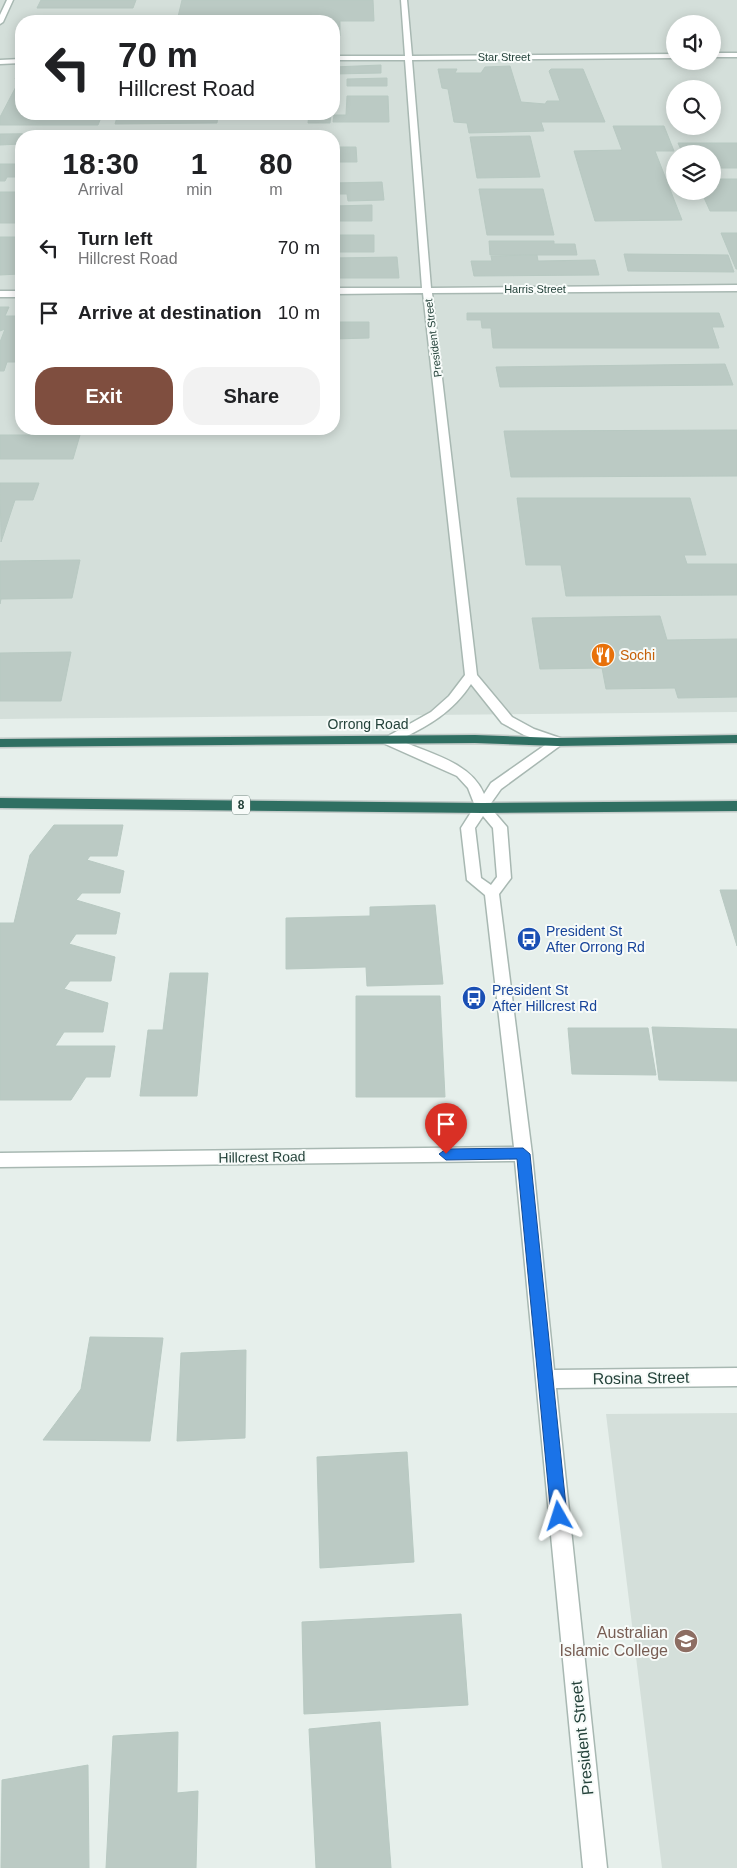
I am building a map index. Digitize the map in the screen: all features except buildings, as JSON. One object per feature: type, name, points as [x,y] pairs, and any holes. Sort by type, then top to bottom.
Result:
[{"type":"highway","name":"Orrong Road","points":[[0,743],[388,740],[558,742],[737,739]]},
{"type":"highway","name":"8","points":[[0,803],[483,808],[737,806]]},
{"type":"street","points":[[0,22],[10,0]]},
{"type":"street","name":"President Street","points":[[404,0],[427,290],[471,674]]},
{"type":"street","points":[[721,55],[737,55]]},
{"type":"street","name":"Star Street","points":[[340,58],[666,56]]},
{"type":"street","points":[[0,57],[15,58]]},
{"type":"street","points":[[0,62],[15,60]]},
{"type":"street","name":"Harris Street","points":[[340,291],[737,288]]},
{"type":"street","points":[[0,294],[15,294]]},
{"type":"street","points":[[388,740],[440,714],[459,694],[471,674],[507,720],[529,732],[558,742]]},
{"type":"street","points":[[388,740],[462,773],[474,786],[483,808],[500,828],[504,878],[492,893],[474,880],[468,828],[483,808],[496,786],[558,742]]},
{"type":"street","name":"President Street","points":[[492,893],[523,1154],[544,1379],[596,1868]]},
{"type":"street","name":"Hillcrest Road","points":[[0,1160],[523,1154]]},
{"type":"street","name":"Rosina Street","points":[[544,1379],[737,1377]]},
{"type":"shaded area","points":[[0,0],[737,0],[737,712],[0,719]]},
{"type":"shaded area","name":"Australian Islamic College","points":[[737,1413],[737,1868],[662,1868],[606,1414]]},
{"type":"place","name":"Sochi","points":[[603,655]]},
{"type":"place","name":"President St After Orrong Rd","points":[[529,939]]},
{"type":"place","name":"President St After Hillcrest Rd","points":[[474,998]]},
{"type":"place","name":"Australian Islamic College","points":[[686,1641]]},
{"type":"route","points":[[446,1154],[523,1154],[559,1516]]}]
